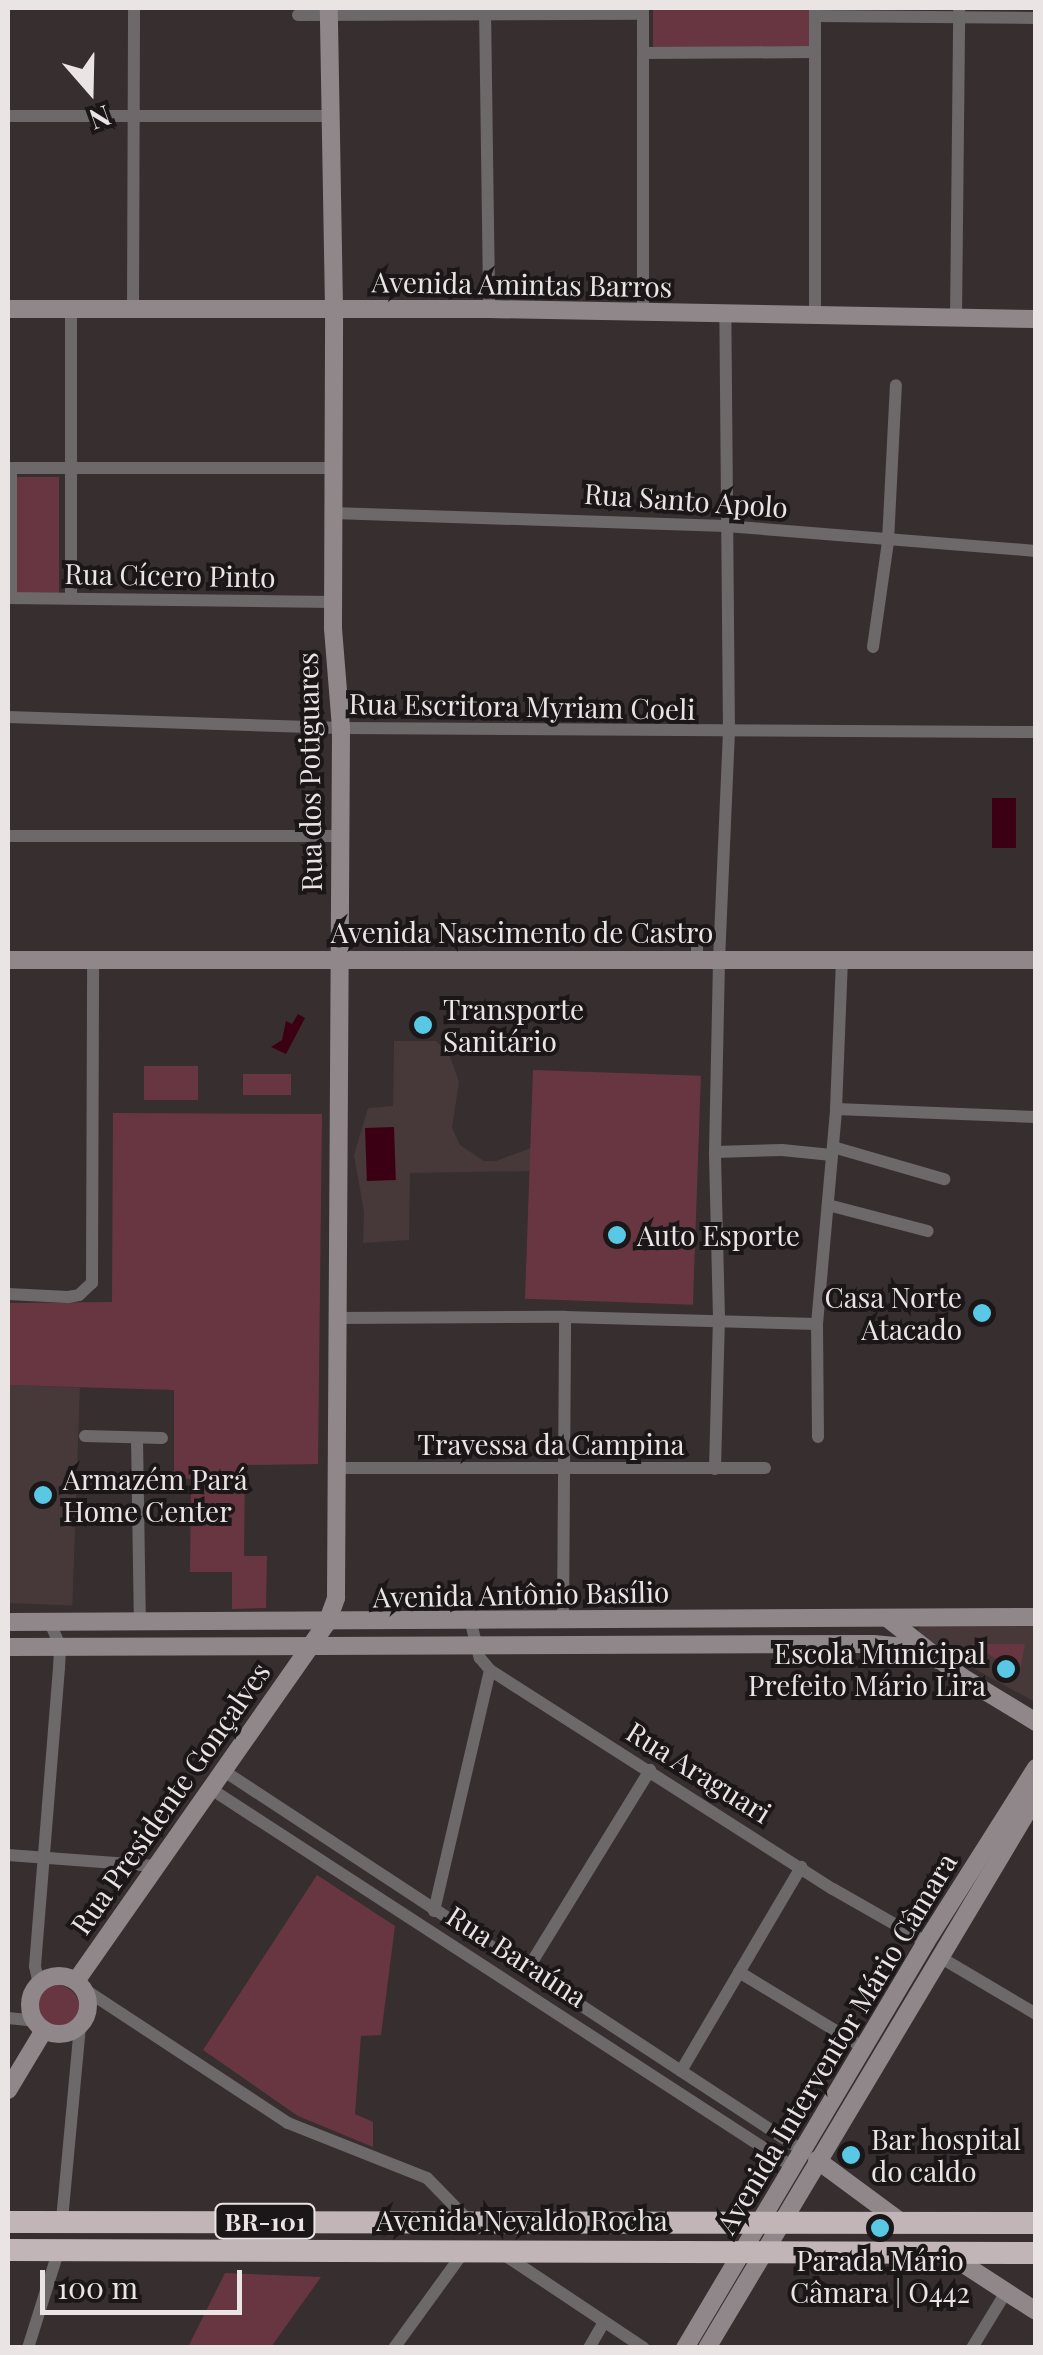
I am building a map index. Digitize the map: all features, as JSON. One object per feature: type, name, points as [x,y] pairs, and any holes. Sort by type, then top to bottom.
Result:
[{"type":"highway","name":"Avenida Nevaldo Rocha","points":[[8,2222],[1036,2223]]},
{"type":"highway","name":"Avenida Nevaldo Rocha","points":[[8,2250],[1036,2253]]},
{"type":"main road","name":"Rua dos Potiguares","points":[[328,10],[334,308],[332,602],[341,728],[336,1598],[328,1623]]},
{"type":"main road","name":"Avenida Amintas Barros","points":[[8,309],[489,309],[1036,320]]},
{"type":"main road","name":"Avenida Nascimento de Castro","points":[[8,960],[697,952],[718,960],[1036,960]]},
{"type":"main road","name":"Avenida Antônio Basílio","points":[[8,1622],[471,1623],[1036,1617]]},
{"type":"main road","points":[[887,1618],[939,1660],[1036,1722]]},
{"type":"main road","points":[[309,1646],[328,1623]]},
{"type":"main road","name":"Avenida Antônio Basílio","points":[[8,1647],[873,1644],[906,1647],[939,1660]]},
{"type":"main road","name":"Rua Presidente Gonçalves","points":[[80,1985],[156,1866],[309,1646]]},
{"type":"main road","name":"Avenida Interventor Mário Câmara","points":[[804,2159],[1036,1768]]},
{"type":"main road","name":"Avenida Interventor Mário Câmara","points":[[685,2348],[771,2222],[864,2048],[1036,1796]]},
{"type":"main road","points":[[8,2090],[39,2026],[31,1998],[39,1984],[53,1976],[80,1985],[88,2008],[80,2026],[63,2034],[39,2026]]},
{"type":"main road","name":"Rua Baraúna","points":[[804,2159],[901,2222]]},
{"type":"main road","name":"Avenida Interventor Mário Câmara","points":[[707,2348],[754,2250]]},
{"type":"main road","points":[[945,2252],[1036,2311]]},
{"type":"street","points":[[133,308],[134,8]]},
{"type":"street","points":[[298,15],[328,10],[643,11],[643,314]]},
{"type":"street","points":[[485,10],[489,309]]},
{"type":"street","points":[[815,316],[814,12],[1036,18]]},
{"type":"street","points":[[956,318],[959,13]]},
{"type":"street","points":[[642,53],[815,52]]},
{"type":"street","points":[[8,116],[329,116]]},
{"type":"street","points":[[71,598],[72,308]]},
{"type":"street","points":[[714,1469],[720,1319],[715,1152],[718,960],[729,734],[726,314]]},
{"type":"street","points":[[873,647],[888,541],[896,384]]},
{"type":"street","points":[[9,598],[9,468],[333,468]]},
{"type":"street","name":"Rua Santo Apolo","points":[[333,513],[726,526],[1036,551]]},
{"type":"street","name":"Rua Cícero Pinto","points":[[9,598],[332,602]]},
{"type":"street","name":"Rua Escritora Myriam Coeli","points":[[8,717],[341,728],[729,734],[1036,732]]},
{"type":"street","points":[[8,836],[339,836]]},
{"type":"street","points":[[8,1294],[68,1297],[79,1295],[92,1283],[94,960]]},
{"type":"street","points":[[818,1437],[817,1324],[836,1109],[842,962]]},
{"type":"street","points":[[836,1109],[1036,1118]]},
{"type":"street","points":[[715,1152],[833,1151],[944,1179]]},
{"type":"street","points":[[828,1205],[928,1231]]},
{"type":"street","points":[[338,1318],[564,1317],[817,1324]]},
{"type":"street","points":[[564,1317],[561,1468],[564,1622]]},
{"type":"street","points":[[84,1436],[162,1438]]},
{"type":"street","points":[[138,1438],[140,1624]]},
{"type":"street","name":"Travessa da Campina","points":[[337,1468],[765,1468]]},
{"type":"street","points":[[39,1984],[35,1966],[60,1646],[50,1623]]},
{"type":"street","name":"Rua Araguari","points":[[471,1623],[475,1645],[490,1670],[1036,2014]]},
{"type":"street","points":[[434,1911],[490,1670]]},
{"type":"street","points":[[526,1970],[650,1770]]},
{"type":"street","name":"Rua Baraúna","points":[[224,1771],[681,2071],[804,2159]]},
{"type":"street","name":"Rua Baraúna","points":[[211,1789],[590,2036],[804,2159]]},
{"type":"street","points":[[8,1855],[156,1866]]},
{"type":"street","points":[[681,2071],[801,1868]]},
{"type":"street","points":[[739,1972],[864,2048]]},
{"type":"street","points":[[80,1985],[288,2123],[427,2178],[469,2221]]},
{"type":"street","points":[[8,2018],[39,2026]]},
{"type":"street","points":[[590,2036],[600,2018]]},
{"type":"street","points":[[62,2220],[80,2026]]},
{"type":"street","points":[[28,2348],[59,2249]]},
{"type":"street","points":[[394,2348],[466,2250]]},
{"type":"street","points":[[496,2250],[644,2348]]},
{"type":"street","points":[[972,2348],[1006,2292]]},
{"type":"street","points":[[589,2348],[604,2322]]},
{"type":"shaded area","points":[[653,8],[811,8],[811,47],[653,47]]},
{"type":"shaded area","points":[[14,477],[59,477],[59,593],[14,593]]},
{"type":"shaded area","points":[[992,798],[1016,798],[1016,848],[992,848]]},
{"type":"shaded area","points":[[298,1014],[305,1018],[286,1054],[271,1047],[282,1040],[286,1021],[292,1024]]},
{"type":"shaded area","points":[[394,1041],[436,1041],[449,1054],[459,1082],[452,1128],[460,1145],[484,1161],[496,1161],[531,1148],[531,1171],[410,1173],[409,1240],[363,1243],[364,1212],[354,1155],[368,1108],[393,1106]]},
{"type":"shaded area","points":[[144,1066],[198,1066],[198,1100],[144,1100]]},
{"type":"shaded area","name":"Auto Esporte","points":[[533,1070],[701,1076],[693,1305],[525,1299]]},
{"type":"shaded area","points":[[243,1074],[291,1074],[291,1095],[243,1095]]},
{"type":"shaded area","points":[[113,1113],[322,1114],[318,1464],[245,1465],[244,1556],[267,1556],[266,1608],[232,1609],[232,1572],[190,1572],[191,1479],[174,1478],[174,1390],[8,1385],[8,1303],[112,1302]]},
{"type":"shaded area","points":[[394,1127],[396,1180],[367,1181],[365,1128]]},
{"type":"shaded area","name":"Armazém Pará Home Center","points":[[8,1385],[80,1388],[72,1605],[8,1603]]},
{"type":"shaded area","name":"Escola Municipal Prefeito Mário Lira","points":[[1035,1620],[1035,1702],[916,1637],[922,1621]]},
{"type":"shaded area","points":[[971,1644],[1025,1644],[1020,1670],[995,1658]]},
{"type":"shaded area","points":[[317,1875],[395,1926],[381,2035],[361,2036],[355,2114],[373,2122],[373,2147],[298,2116],[203,2050]]},
{"type":"shaded area","points":[[57,1985],[72,1992],[79,2007],[72,2022],[57,2029],[42,2022],[35,2007],[42,1992]]},
{"type":"shaded area","points":[[225,2273],[321,2277],[271,2347],[188,2347]]},
{"type":"place","name":"Transporte Sanitário","points":[[423,1025]]},
{"type":"place","name":"Auto Esporte","points":[[617,1235]]},
{"type":"place","name":"Casa Norte Atacado","points":[[982,1313]]},
{"type":"place","name":"Armazém Pará Home Center","points":[[43,1495]]},
{"type":"place","name":"Escola Municipal Prefeito Mário Lira","points":[[1006,1669]]},
{"type":"place","name":"Bar hospital do caldo","points":[[851,2155]]},
{"type":"place","name":"Parada Mário Câmara | O442","points":[[880,2228]]}]
